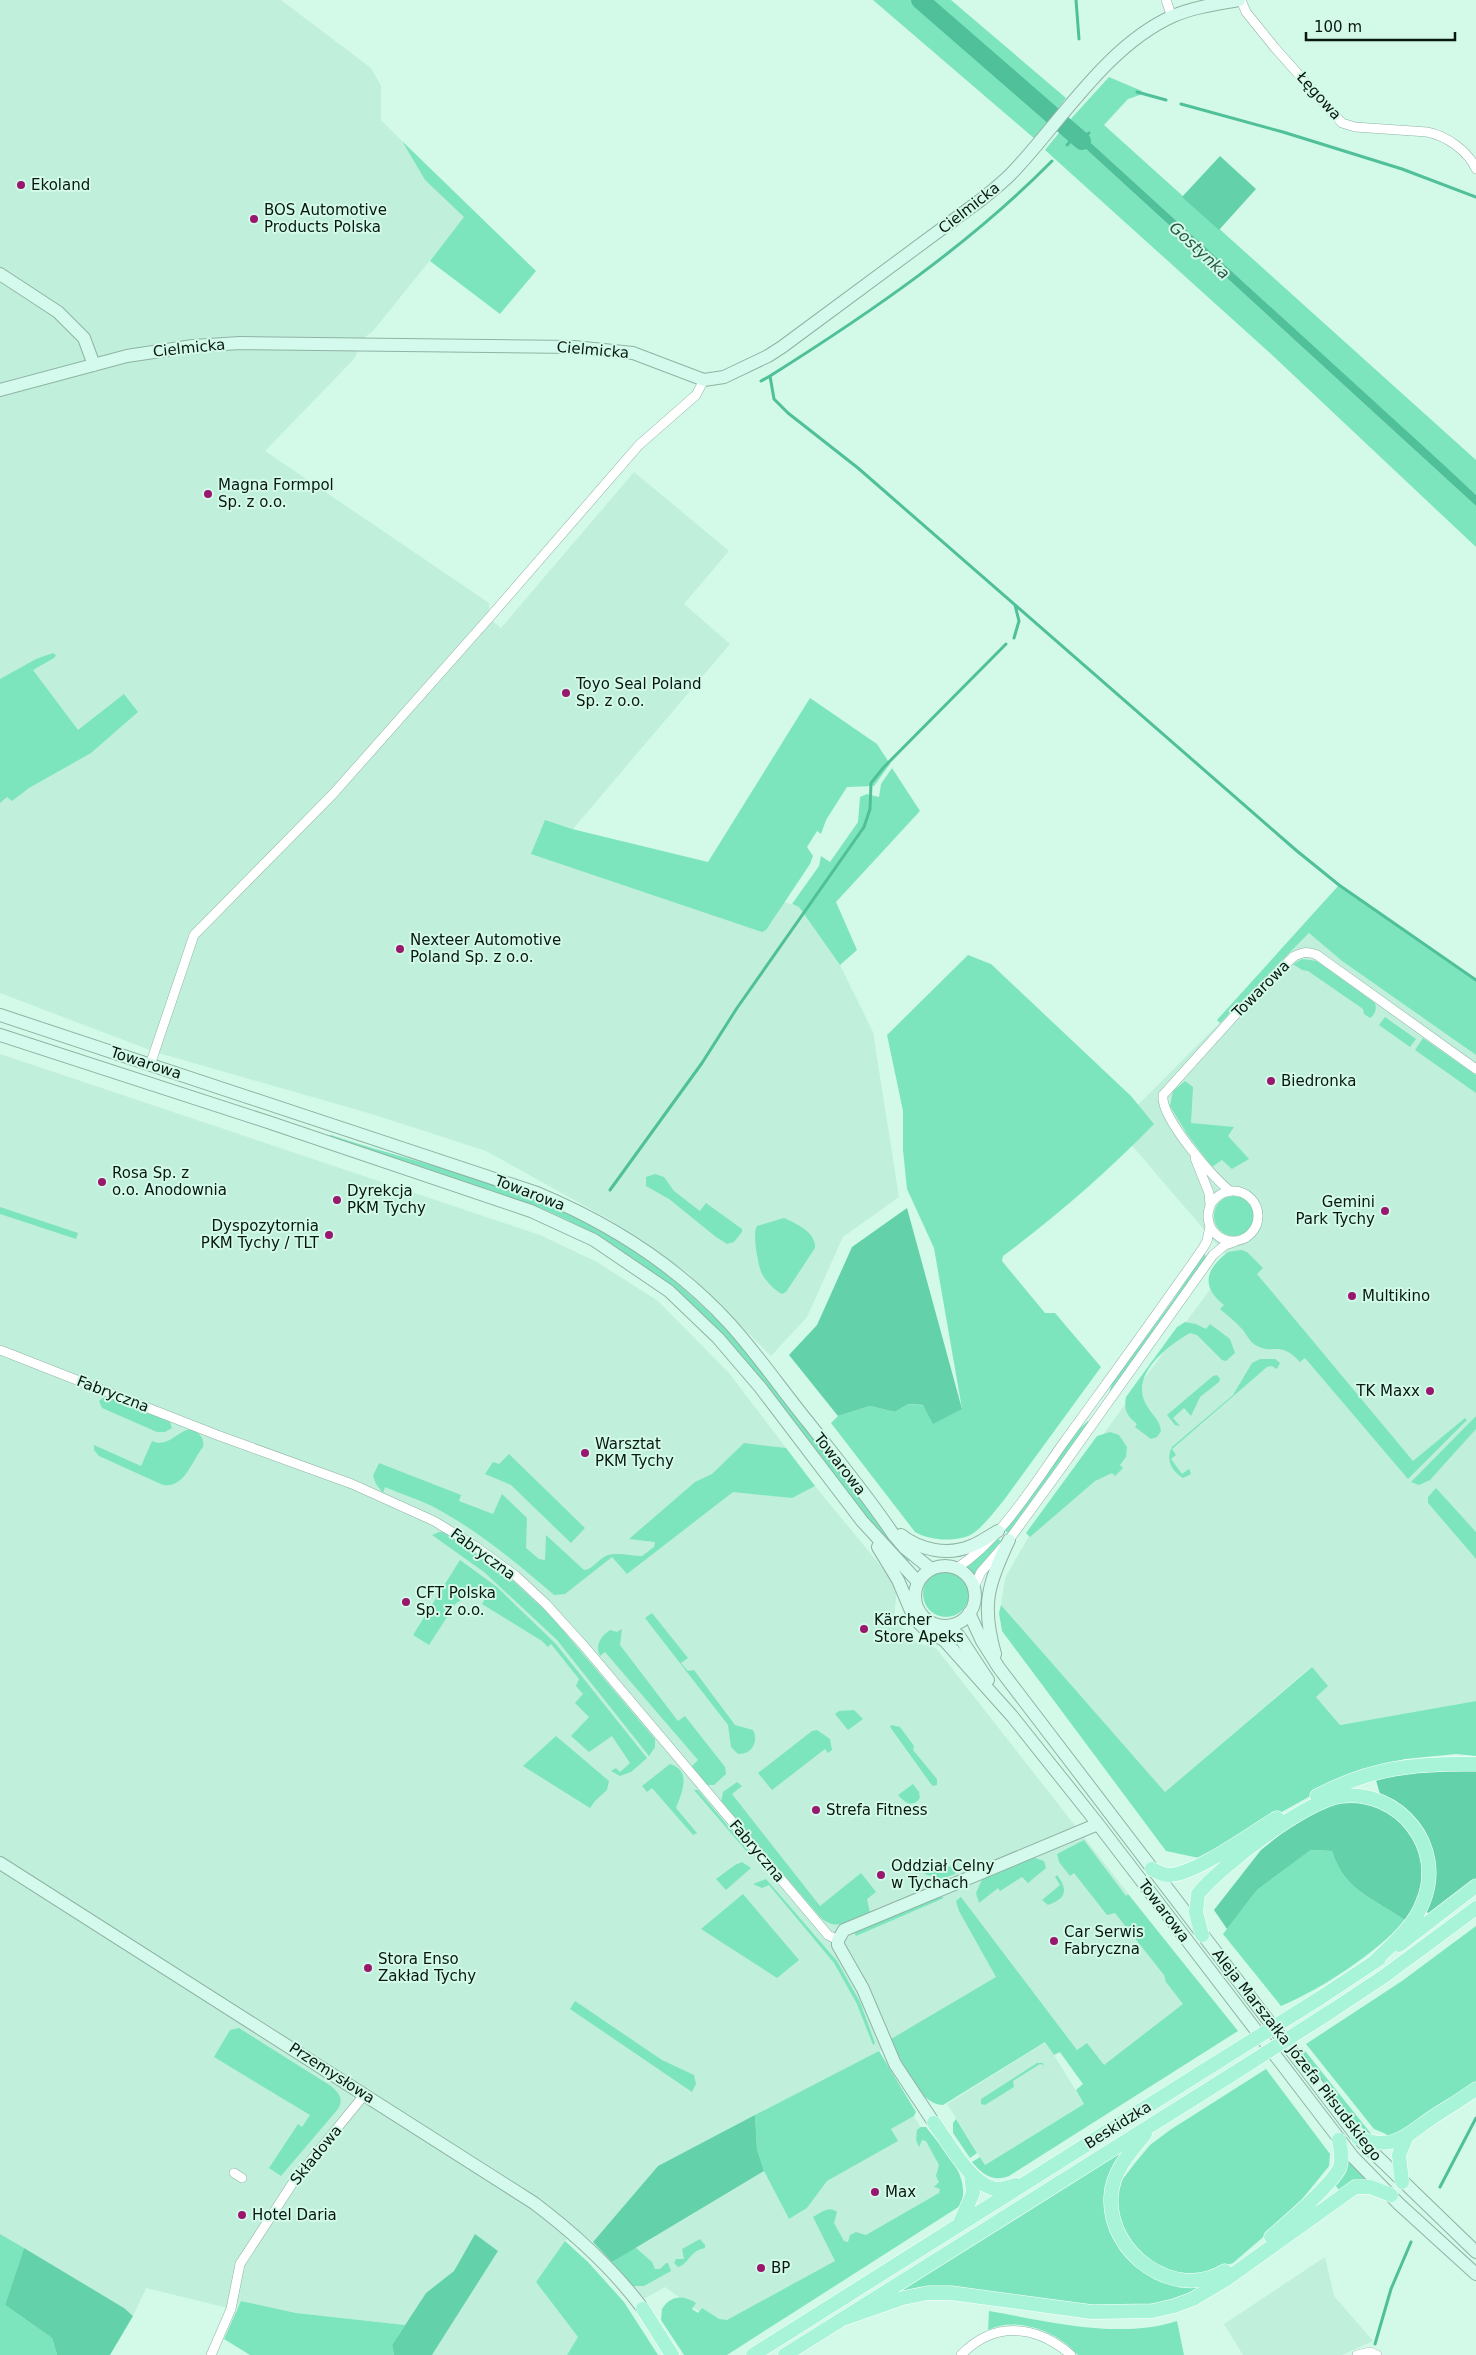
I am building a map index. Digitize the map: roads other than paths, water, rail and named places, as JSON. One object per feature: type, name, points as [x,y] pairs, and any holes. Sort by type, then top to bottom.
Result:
[{"type":"main road","points":[[1152,1869],[1161,1874],[1170,1875],[1187,1871],[1302,1804],[1353,1778],[1416,1764],[1476,1764]]},
{"type":"main road","points":[[1202,1935],[1196,1912],[1198,1894],[1215,1878],[1265,1837],[1304,1810],[1338,1796],[1361,1796],[1388,1804],[1408,1819],[1421,1837],[1430,1865],[1428,1889],[1417,1915],[1373,1964]]},
{"type":"main road","name":"Beskidzka","points":[[753,2355],[1373,1964],[1438,1917],[1476,1886]]},
{"type":"main road","name":"Beskidzka","points":[[785,2355],[1383,1978],[1476,1908]]},
{"type":"main road","points":[[1358,2138],[1379,2143],[1394,2142],[1406,2138],[1476,2089]]},
{"type":"main road","points":[[934,2124],[971,2174],[985,2185],[998,2189],[1027,2182]]},
{"type":"main road","points":[[1153,2124],[1127,2156],[1116,2175],[1111,2196],[1113,2218],[1121,2240],[1134,2257],[1157,2273],[1178,2280],[1206,2279],[1217,2276],[1266,2241],[1295,2216],[1337,2174],[1341,2165],[1339,2140]]},
{"type":"main road","points":[[1402,2182],[1399,2155],[1406,2138]]},
{"type":"main road","points":[[959,2225],[973,2193],[971,2174]]},
{"type":"main road","points":[[840,2320],[902,2298],[936,2293],[952,2293],[1092,2312],[1152,2311],[1193,2299],[1225,2280],[1355,2187],[1370,2187],[1391,2195]]},
{"type":"main road","points":[[643,2309],[672,2355]]},
{"type":"street","points":[[1166,0],[1172,17]]},
{"type":"street","name":"Cielmicka","points":[[0,390],[148,353],[240,343],[540,346],[633,353],[704,380],[724,377],[782,347],[982,199],[1010,176],[1094,78],[1141,36],[1172,17],[1209,5],[1240,0]]},
{"type":"street","name":"Łęgowa","points":[[1240,0],[1246,12],[1275,48],[1339,121],[1355,127],[1427,132],[1438,135],[1466,154],[1476,169]]},
{"type":"street","points":[[0,274],[58,312],[84,338],[94,365]]},
{"type":"street","points":[[150,1065],[194,935],[333,794],[639,445],[696,395],[704,380]]},
{"type":"street","name":"Towarowa","points":[[1230,1191],[1221,1184],[1191,1148],[1165,1111],[1162,1102],[1166,1090],[1235,1015],[1300,953],[1309,952],[1317,955],[1476,1069]]},
{"type":"street","name":"Towarowa","points":[[0,1015],[554,1200],[606,1226],[662,1262],[699,1293],[742,1338],[905,1548],[930,1569]]},
{"type":"street","name":"Towarowa","points":[[0,1035],[307,1135],[548,1217],[594,1240],[643,1271],[688,1307],[732,1354],[862,1521],[918,1582]]},
{"type":"street","points":[[307,1135],[313,1119]]},
{"type":"street","name":"Towarowa","points":[[1191,1148],[1209,1193],[1210,1205]]},
{"type":"street","points":[[957,1568],[969,1560],[998,1531],[1204,1248],[1210,1226],[1208,1213],[1210,1205],[1219,1195],[1230,1191],[1247,1195],[1256,1205],[1258,1213],[1258,1220],[1254,1231],[1245,1238],[1225,1245],[1213,1255],[1165,1326],[1009,1540],[981,1572],[974,1587]]},
{"type":"street","points":[[1210,1226],[1217,1236],[1234,1242]]},
{"type":"street","name":"Fabryczna","points":[[0,1350],[217,1435],[352,1484],[434,1521],[474,1546],[516,1576],[546,1604],[584,1646],[828,1935],[838,1940],[838,1945],[863,1989],[895,2064],[934,2124]]},
{"type":"street","points":[[884,1520],[918,1546],[944,1551],[970,1547],[998,1531]]},
{"type":"street","points":[[862,1521],[898,1580],[914,1618],[923,1627],[945,1642],[1012,1716]]},
{"type":"street","points":[[999,1668],[990,1636],[986,1602],[992,1576],[1009,1540]]},
{"type":"street","points":[[945,1626],[963,1620],[970,1614],[975,1596],[974,1587],[970,1579],[957,1568],[944,1566],[930,1569],[918,1582],[915,1600],[917,1608],[928,1621],[945,1626],[958,1636],[1012,1716]]},
{"type":"street","name":"Towarowa","points":[[970,1614],[982,1641],[999,1668],[1152,1869]]},
{"type":"street","name":"Towarowa","points":[[1012,1716],[1098,1824],[1339,2140]]},
{"type":"street","points":[[838,1940],[844,1930],[1098,1824]]},
{"type":"street","name":"Przemysłowa","points":[[0,1863],[534,2203],[572,2232],[614,2273],[643,2309]]},
{"type":"street","name":"Aleja Marszałka Józefa Piłsudskiego","points":[[1152,1869],[1358,2138],[1476,2252]]},
{"type":"street","name":"Składowa","points":[[211,2355],[231,2308],[240,2264],[294,2181],[365,2094]]},
{"type":"street","name":"Aleja Marszałka Józefa Piłsudskiego","points":[[1339,2140],[1391,2195],[1476,2274]]},
{"type":"street","points":[[962,2355],[984,2336],[1007,2331],[1036,2333],[1059,2345],[1071,2355]]},
{"type":"street","points":[[1357,2355],[1370,2352],[1377,2355]]},
{"type":"water","points":[[1068,122],[1476,495],[1476,506],[1063,128]]},
{"type":"waterway","name":"Gostynka","points":[[920,0],[1082,141]]},
{"type":"waterway","points":[[1076,0],[1079,39]]},
{"type":"waterway","points":[[1137,92],[1166,100]]},
{"type":"waterway","points":[[1181,104],[1283,132],[1402,169],[1476,197]]},
{"type":"waterway","points":[[1081,139],[1089,133]]},
{"type":"waterway","points":[[1067,145],[1075,136]]},
{"type":"waterway","points":[[1052,161],[1020,192],[953,249],[845,328],[770,376],[774,399],[788,413],[858,468],[1297,851],[1339,885],[1476,980]]},
{"type":"waterway","points":[[761,381],[770,376]]},
{"type":"waterway","points":[[1014,638],[1019,621],[1015,605]]},
{"type":"waterway","points":[[610,1190],[702,1063],[737,1008],[864,827],[870,809],[871,783],[884,767],[1006,644]]},
{"type":"waterway","points":[[1440,2187],[1476,2118]]},
{"type":"waterway","points":[[1375,2344],[1391,2289],[1411,2242]]},
{"type":"place","name":"Ekoland","points":[[21,185]]},
{"type":"place","name":"BOS Automotive Products Polska","points":[[254,219]]},
{"type":"place","name":"Magna Formpol Sp. z o.o.","points":[[208,494]]},
{"type":"place","name":"Toyo Seal Poland Sp. z o.o.","points":[[566,693]]},
{"type":"place","name":"Nexteer Automotive Poland Sp. z o.o.","points":[[400,949]]},
{"type":"place","name":"Biedronka","points":[[1271,1081]]},
{"type":"place","name":"Rosa Sp. z o.o. Anodownia","points":[[102,1182]]},
{"type":"place","name":"Dyrekcja PKM Tychy","points":[[337,1200]]},
{"type":"place","name":"Gemini Park Tychy","points":[[1385,1211]]},
{"type":"place","name":"Dyspozytornia PKM Tychy / TLT","points":[[329,1235]]},
{"type":"place","name":"Multikino","points":[[1352,1296]]},
{"type":"place","name":"TK Maxx","points":[[1430,1391]]},
{"type":"place","name":"Warsztat PKM Tychy","points":[[585,1453]]},
{"type":"place","name":"CFT Polska Sp. z o.o.","points":[[406,1602]]},
{"type":"place","name":"Kärcher Store Apeks","points":[[864,1629]]},
{"type":"place","name":"Strefa Fitness","points":[[816,1810]]},
{"type":"place","name":"Oddział Celny w Tychach","points":[[881,1875]]},
{"type":"place","name":"Car Serwis Fabryczna","points":[[1054,1941]]},
{"type":"place","name":"Stora Enso Zakład Tychy","points":[[368,1968]]},
{"type":"place","name":"Max","points":[[875,2192]]},
{"type":"place","name":"Hotel Daria","points":[[242,2215]]},
{"type":"place","name":"BP","points":[[761,2268]]}]
